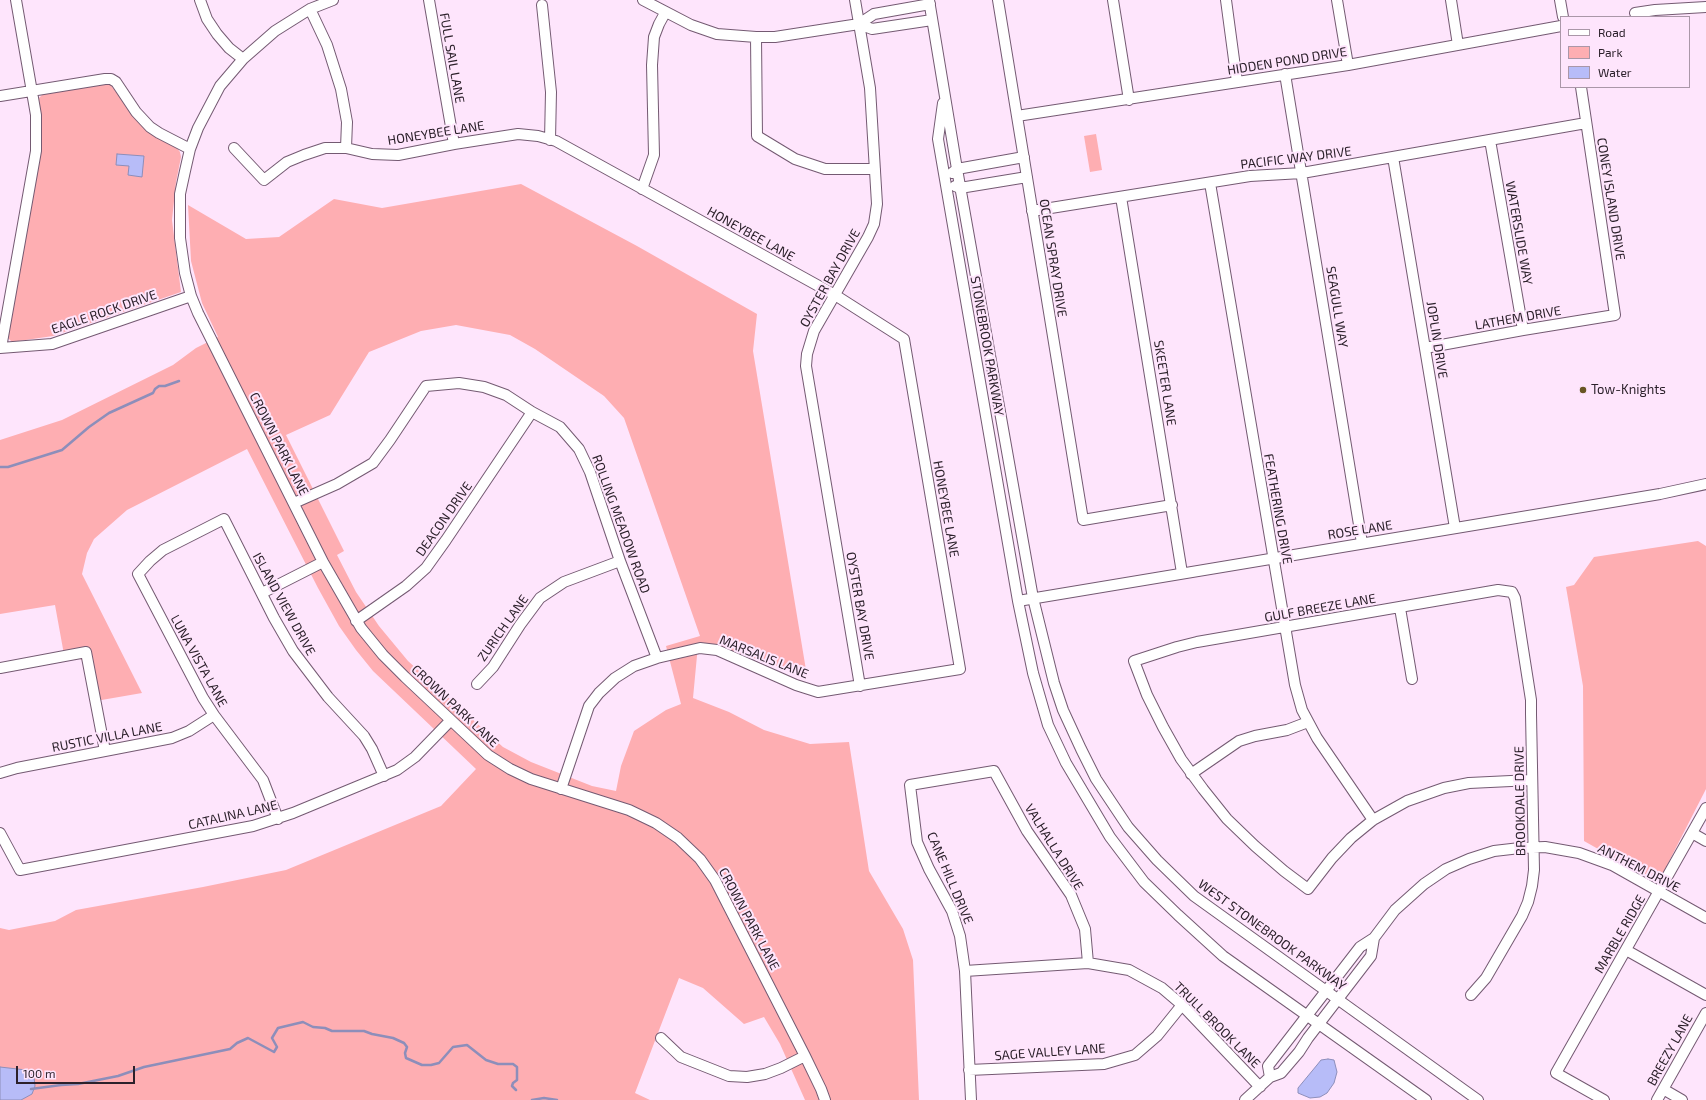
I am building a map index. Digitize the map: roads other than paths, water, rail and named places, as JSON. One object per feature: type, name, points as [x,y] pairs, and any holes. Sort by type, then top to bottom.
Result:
[{"type":"street","points":[[1,348],[36,151],[36,115],[33,90],[16,0]]},
{"type":"street","points":[[200,0],[207,19],[217,34],[229,48],[243,59]]},
{"type":"street","name":"CROWN PARK LANE","points":[[333,0],[310,9],[275,31],[243,59],[217,92],[207,108],[190,149],[180,194],[182,253],[191,296],[206,329],[323,562],[356,621],[383,655],[450,721],[488,755],[510,769],[530,779],[628,810],[656,823],[678,838],[700,859],[715,880],[805,1056],[825,1100]]},
{"type":"street","name":"FULL SAIL LANE","points":[[429,0],[454,144]]},
{"type":"street","points":[[644,0],[665,13],[691,25],[717,34],[756,37],[775,37],[859,24],[874,14],[929,2]]},
{"type":"street","name":"OYSTER BAY DRIVE","points":[[855,0],[870,88],[878,204],[874,224],[814,331],[808,348],[806,366],[860,686]]},
{"type":"street","name":"OCEAN SPRAY DRIVE","points":[[998,0],[1083,520],[1172,505]]},
{"type":"street","points":[[1112,0],[1129,100]]},
{"type":"street","points":[[1226,0],[1237,82]]},
{"type":"street","points":[[1337,0],[1348,65]]},
{"type":"street","points":[[1451,0],[1458,45]]},
{"type":"street","points":[[1560,0],[1563,16]]},
{"type":"street","name":"STONEBROOK PARKWAY","points":[[929,2],[960,188],[1033,598]]},
{"type":"street","points":[[542,5],[551,92],[550,140]]},
{"type":"street","points":[[1635,13],[1655,10],[1706,7]]},
{"type":"street","points":[[310,9],[327,45],[341,88],[347,122],[346,148]]},
{"type":"street","points":[[642,189],[654,155],[652,65],[654,37],[658,24],[665,13]]},
{"type":"street","points":[[859,24],[872,29],[932,20]]},
{"type":"street","name":"HIDDEN POND DRIVE","points":[[1017,116],[1129,100],[1348,65],[1560,26]]},
{"type":"street","points":[[756,37],[757,136],[795,159],[825,169],[875,169]]},
{"type":"street","name":"SEAGULL WAY","points":[[1285,74],[1362,543]]},
{"type":"street","points":[[0,96],[111,79],[116,82],[136,112],[150,127],[190,149]]},
{"type":"street","name":"CONEY ISLAND DRIVE","points":[[1581,88],[1615,315]]},
{"type":"street","name":"STONEBROOK PARKWAY","points":[[944,95],[938,139],[1018,601]]},
{"type":"street","name":"PACIFIC WAY DRIVE","points":[[1032,211],[1250,176],[1302,173],[1586,123]]},
{"type":"street","name":"HONEYBEE LANE","points":[[234,148],[264,180],[287,162],[325,148],[346,148],[372,154],[398,155],[518,134],[538,136],[556,141],[835,295],[904,339],[960,669]]},
{"type":"street","name":"WATERSLIDE WAY","points":[[1490,140],[1523,330]]},
{"type":"street","points":[[1024,157],[957,169],[945,181],[960,188],[1027,177]]},
{"type":"street","name":"JOPLIN DRIVE","points":[[1393,157],[1455,528]]},
{"type":"street","name":"FEATHERING DRIVE","points":[[1210,183],[1294,685],[1308,722],[1322,746],[1374,820]]},
{"type":"street","name":"SKEETER LANE","points":[[1121,197],[1182,573]]},
{"type":"street","name":"EAGLE ROCK DRIVE","points":[[1,348],[52,344],[191,296]]},
{"type":"street","name":"LATHEM DRIVE","points":[[1425,348],[1615,315]]},
{"type":"street","name":"ROLLING MEADOW ROAD","points":[[294,504],[337,484],[373,463],[426,386],[459,383],[484,386],[506,395],[532,412],[560,427],[579,449],[590,472],[620,561],[657,658]]},
{"type":"street","name":"DEACON DRIVE","points":[[356,621],[406,586],[426,568],[532,412]]},
{"type":"street","name":"ROSE LANE","points":[[1018,601],[1660,494],[1706,484]]},
{"type":"street","name":"LUNA VISTA LANE","points":[[224,519],[164,550],[150,561],[138,574],[194,681],[214,715],[263,780],[278,819]]},
{"type":"street","name":"ISLAND VIEW DRIVE","points":[[224,519],[284,635],[304,667],[328,697],[369,743],[384,776]]},
{"type":"street","name":"ZURICH LANE","points":[[477,684],[493,667],[520,625],[540,598],[564,582],[620,561]]},
{"type":"street","points":[[262,593],[323,562]]},
{"type":"street","name":"GULF BREEZE LANE","points":[[1191,774],[1163,728],[1147,695],[1134,661],[1187,644],[1498,590],[1512,592]]},
{"type":"street","name":"BROOKDALE DRIVE","points":[[1471,995],[1486,978],[1525,909],[1532,886],[1533,847],[1530,686],[1515,598],[1512,592]]},
{"type":"street","name":"WEST STONEBROOK PARKWAY","points":[[1033,598],[1054,683],[1064,710],[1096,779],[1128,827],[1157,860],[1194,896],[1478,1100]]},
{"type":"street","points":[[1018,601],[1033,673],[1048,725],[1073,776],[1110,837],[1144,882],[1223,956],[1426,1100]]},
{"type":"street","points":[[1400,608],[1412,679]]},
{"type":"street","name":"MARSALIS LANE","points":[[561,789],[589,706],[599,692],[615,678],[634,666],[657,658],[700,648],[717,650],[796,685],[818,692],[960,669]]},
{"type":"street","points":[[0,668],[86,652],[105,751]]},
{"type":"street","name":"RUSTIC VILLA LANE","points":[[0,773],[17,768],[172,738],[189,731],[214,715]]},
{"type":"street","name":"CATALINA LANE","points":[[0,833],[20,870],[241,829],[278,819],[384,776],[416,757],[450,721]]},
{"type":"street","points":[[1308,722],[1287,730],[1254,736],[1240,741],[1191,774],[1241,833],[1269,859],[1308,889],[1341,848],[1374,820],[1407,801],[1444,788],[1482,782],[1532,780]]},
{"type":"street","name":"CANE HILL DRIVE","points":[[971,1100],[965,971],[960,936],[952,911],[929,869],[918,842],[910,786],[994,771]]},
{"type":"street","name":"VALHALLA DRIVE","points":[[994,771],[1027,831],[1071,895],[1085,930],[1088,963]]},
{"type":"street","name":"MARBLE RIDGE","points":[[1604,1100],[1556,1073],[1706,808]]},
{"type":"street","points":[[1692,833],[1706,841]]},
{"type":"street","name":"ANTHEM DRIVE","points":[[1270,1078],[1268,1066],[1360,947],[1374,938],[1404,901],[1424,884],[1446,869],[1482,854],[1507,849],[1533,847],[1568,850],[1596,858],[1617,868],[1706,918]]},
{"type":"street","name":"ANTHEM DRIVE","points":[[1245,1100],[1270,1078],[1281,1073],[1299,1052],[1371,956],[1374,938]]},
{"type":"street","points":[[1626,950],[1706,995]]},
{"type":"street","name":"TRULL BROOK LANE","points":[[965,971],[1088,963],[1129,970],[1162,988],[1182,1005],[1260,1087]]},
{"type":"street","name":"SAGE VALLEY LANE","points":[[970,1070],[1104,1064],[1135,1055],[1157,1036],[1182,1005]]},
{"type":"street","name":"BREEZY LANE","points":[[1657,1100],[1706,1014]]},
{"type":"street","points":[[661,1038],[681,1057],[729,1076],[747,1077],[765,1074],[805,1056]]},
{"type":"street","points":[[1663,1089],[1682,1100]]},
{"type":"water","points":[[117,154],[144,156],[142,177],[128,175],[129,166],[116,165]]},
{"type":"water","points":[[1321,1060],[1334,1060],[1337,1072],[1334,1083],[1327,1093],[1320,1097],[1310,1098],[1298,1093],[1298,1088]]},
{"type":"water","points":[[0,1067],[26,1070],[34,1077],[35,1086],[32,1094],[21,1100],[0,1100]]},
{"type":"waterway","points":[[0,467],[8,467],[62,450],[89,427],[109,413],[153,393],[159,386],[165,386],[179,381]]},
{"type":"waterway","points":[[31,1089],[78,1084],[118,1076],[144,1067],[230,1049],[237,1043],[248,1038],[274,1052],[277,1047],[272,1038],[278,1028],[303,1022],[313,1027],[325,1028],[332,1031],[364,1031],[393,1038],[404,1043],[407,1047],[405,1053],[406,1058],[422,1065],[439,1063],[453,1047],[467,1045],[486,1060],[498,1064],[513,1064],[517,1067],[517,1080],[512,1086],[516,1090]]},
{"type":"waterway","points":[[532,1100],[544,1098],[557,1100]]},
{"type":"place","name":"Tow-Knights","points":[[1583,390]]}]
